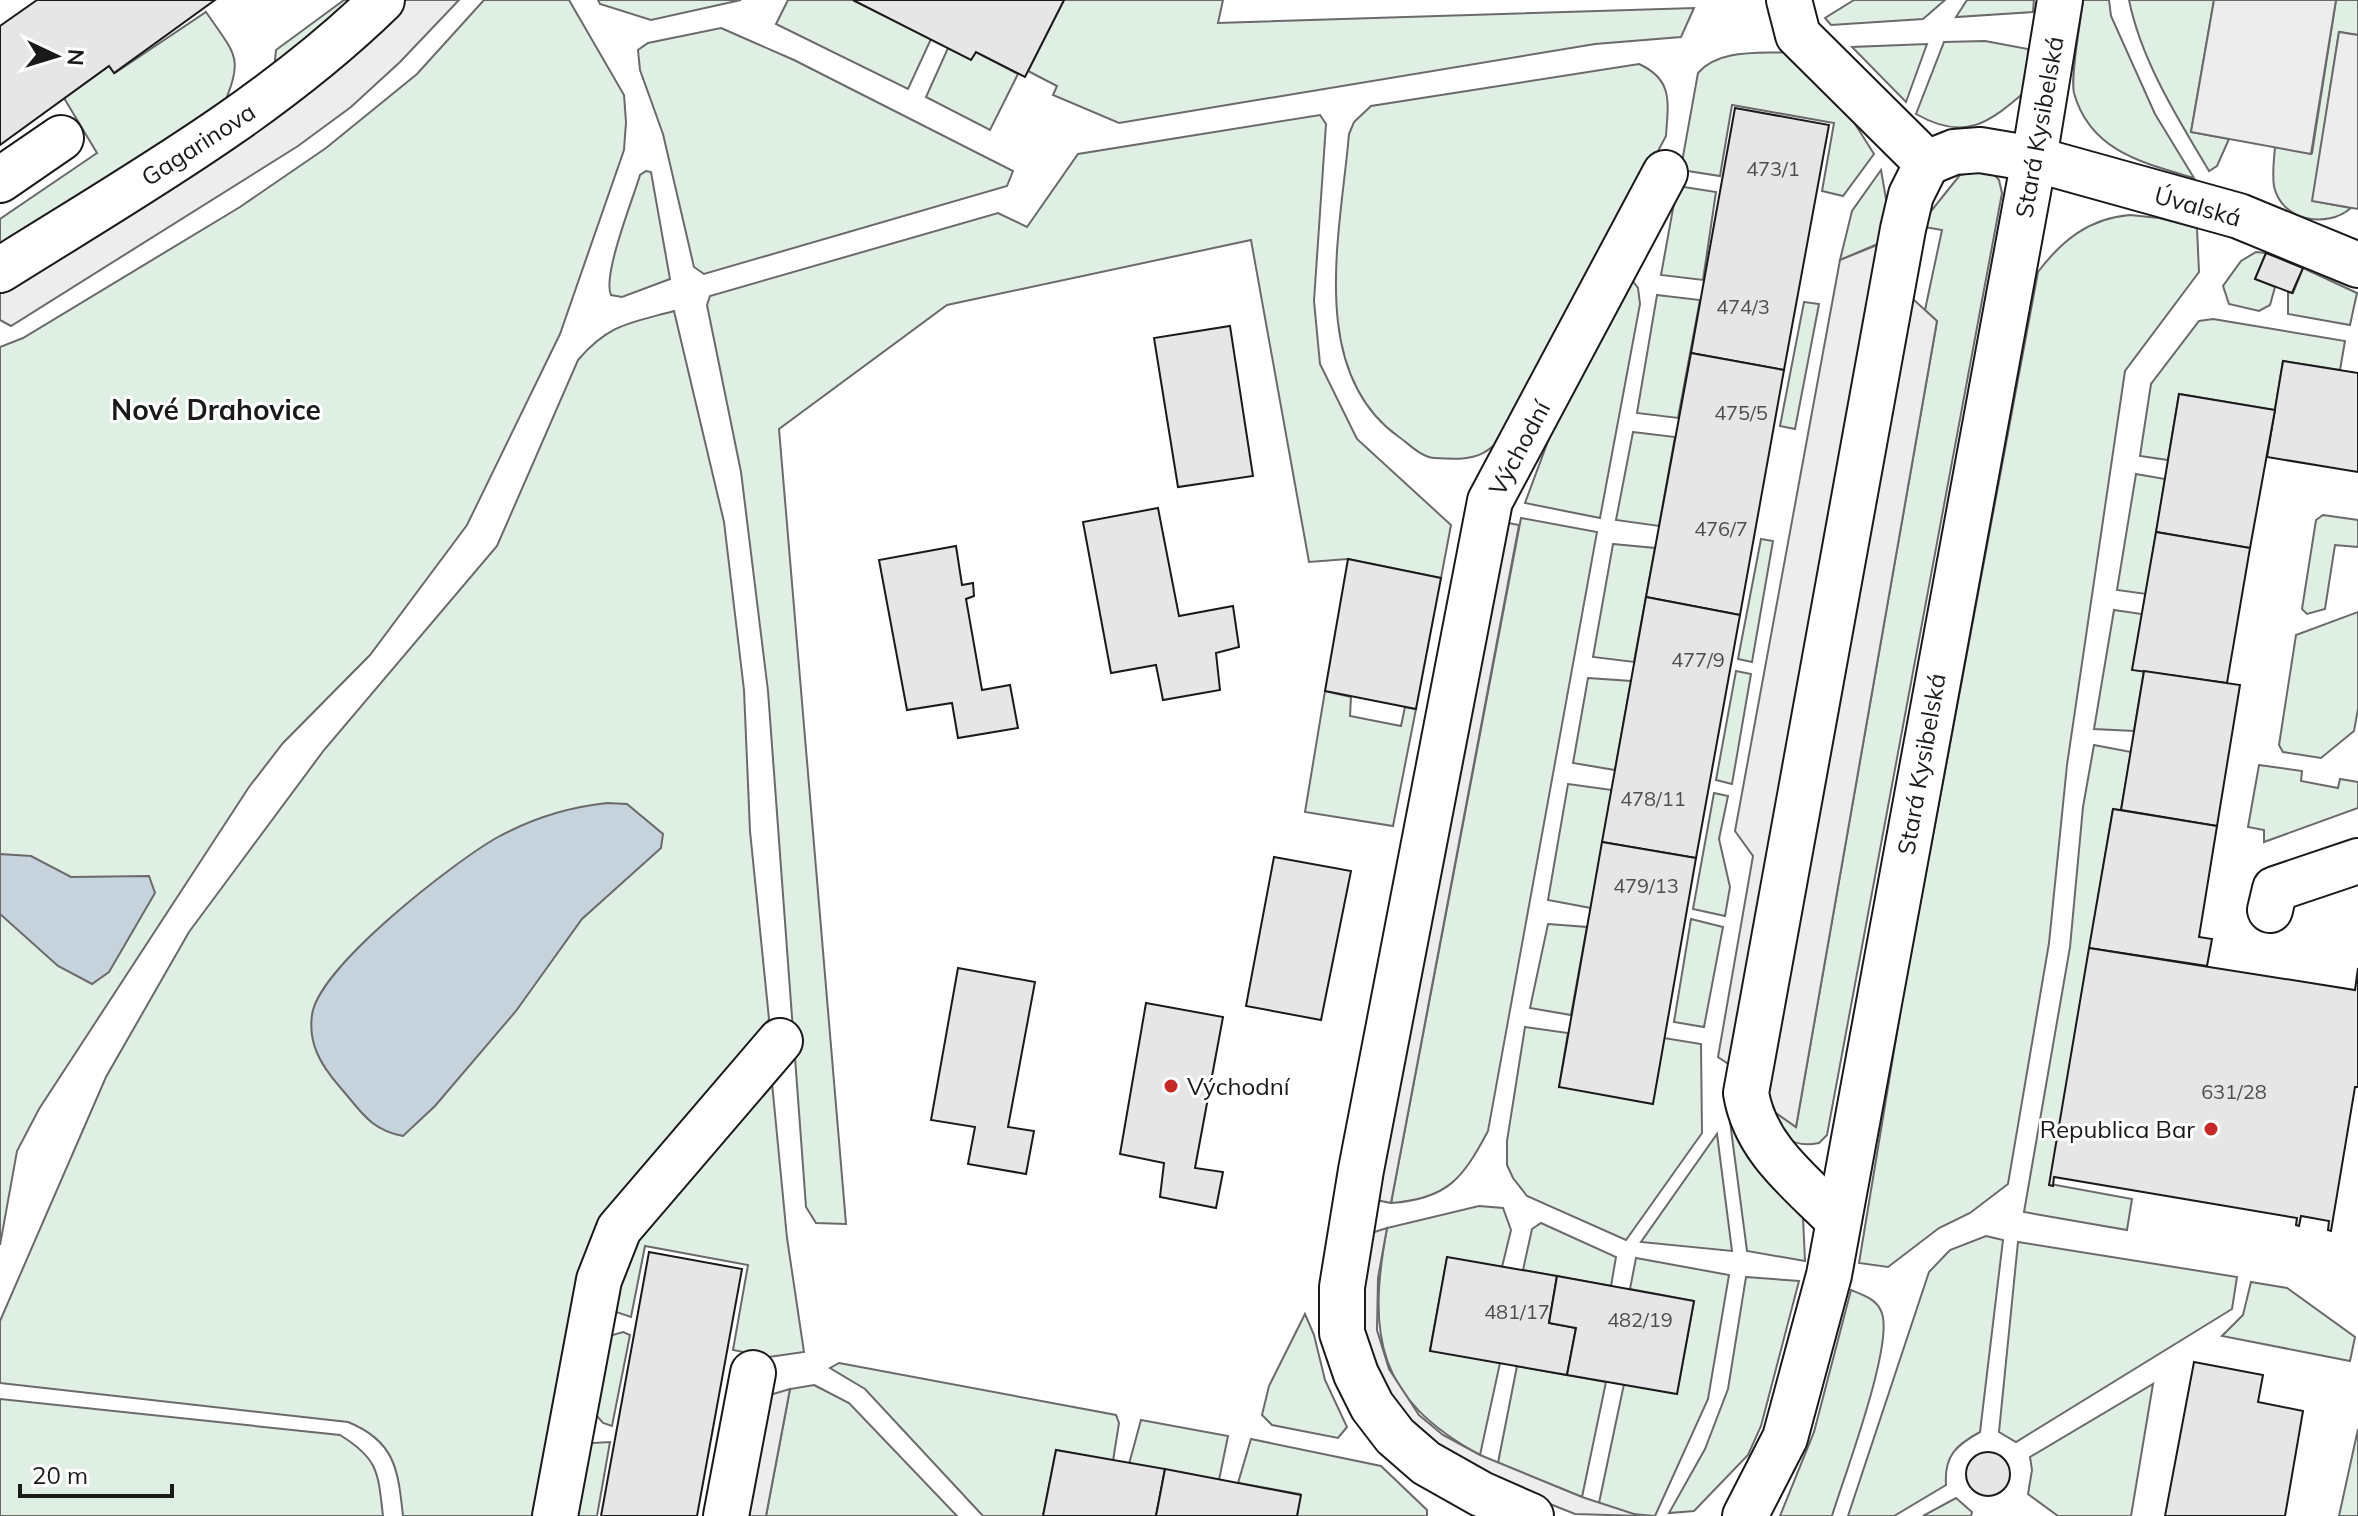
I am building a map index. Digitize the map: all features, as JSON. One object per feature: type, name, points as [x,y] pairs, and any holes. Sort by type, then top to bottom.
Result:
[{"type":"street","name":"Gagarinova","points":[[0,270],[244,116],[342,38],[382,0]]},
{"type":"street","points":[[1789,0],[1798,35],[1927,163],[1911,195],[1903,229],[1746,1093],[1750,1118],[1763,1144],[1837,1219]]},
{"type":"street","name":"Stará Kysibelská","points":[[1745,1516],[1785,1438],[1829,1275],[2034,159],[2060,0]]},
{"type":"street","points":[[0,180],[61,138]]},
{"type":"street","name":"Úvalská","points":[[1927,163],[1954,152],[1980,150],[2034,159],[2239,216],[2358,265]]},
{"type":"street","name":"Východní","points":[[1526,1515],[1426,1463],[1395,1436],[1372,1406],[1356,1374],[1342,1333],[1342,1287],[1361,1170],[1490,501],[1665,173]]},
{"type":"street","points":[[2270,910],[2275,889],[2358,861]]},
{"type":"street","points":[[555,1516],[599,1280],[619,1229],[780,1041]]},
{"type":"street","points":[[726,1516],[753,1373]]},
{"type":"green space","points":[[344,0],[359,0],[283,65],[275,60],[276,50]]},
{"type":"green space","points":[[484,0],[569,0],[624,95],[624,150],[560,334],[467,525],[370,655],[283,743],[249,787],[39,1109],[17,1151],[0,1245],[0,347],[23,338],[240,207],[326,148],[417,74]]},
{"type":"green space","points":[[598,0],[741,0],[651,20],[600,4]]},
{"type":"green space","points":[[788,0],[853,0],[931,39],[908,89],[776,24]]},
{"type":"green space","points":[[1064,0],[1223,0],[1218,23],[1694,8],[1681,37],[1595,44],[1119,123],[1053,95],[1057,86],[1028,71]]},
{"type":"green space","points":[[1854,0],[1945,0],[1923,19],[1831,25],[1825,18]]},
{"type":"green space","points":[[1967,0],[2034,0],[2033,12],[1956,17]]},
{"type":"green space","points":[[2083,0],[2109,0],[2111,16],[2155,114],[2194,178],[2121,152],[2092,129],[2082,113],[2073,85]]},
{"type":"green space","points":[[2129,0],[2214,0],[2191,132],[2229,139],[2217,166],[2209,171],[2151,67]]},
{"type":"green space","points":[[2336,0],[2358,0],[2358,35],[2339,32],[2313,201],[2351,208],[2330,218],[2306,218],[2295,214],[2278,198],[2273,177],[2275,147],[2312,153]]},
{"type":"green space","points":[[206,12],[234,58],[233,78],[222,109],[0,246],[0,219],[97,153],[64,98],[109,66],[115,73]]},
{"type":"green space","points":[[721,28],[794,60],[1013,171],[1007,186],[704,274],[694,267],[663,134],[640,70],[638,50],[648,43]]},
{"type":"green space","points":[[1985,41],[2028,49],[2027,90],[2001,112],[1976,125],[1949,127],[1916,114],[1944,42]]},
{"type":"green space","points":[[1927,44],[1906,102],[1852,47]]},
{"type":"green space","points":[[948,48],[971,59],[976,52],[1018,74],[990,130],[926,97]]},
{"type":"green space","points":[[1790,52],[1850,116],[1874,154],[1843,196],[1822,191],[1834,123],[1732,105],[1720,176],[1688,171],[1682,162],[1698,73],[1717,59],[1729,56]]},
{"type":"green space","points":[[1639,64],[1658,77],[1663,85],[1668,103],[1666,136],[1516,420],[1498,442],[1482,454],[1435,458],[1421,453],[1370,409],[1351,375],[1340,337],[1336,297],[1337,255],[1349,134],[1354,122],[1371,106]]},
{"type":"green space","points":[[1320,115],[1326,124],[1314,301],[1320,364],[1357,439],[1451,525],[1441,578],[1348,559],[1309,562],[1251,240],[947,305],[779,429],[846,1224],[816,1223],[806,1207],[768,691],[741,472],[707,305],[710,296],[998,213],[1027,227],[1078,154]]},
{"type":"green space","points":[[1881,170],[1889,216],[1887,240],[1840,260],[1852,211]]},
{"type":"green space","points":[[651,172],[670,279],[622,297],[611,295],[609,285],[614,255],[640,175]]},
{"type":"green space","points":[[1992,172],[1999,180],[2002,193],[1827,1135],[1819,1143],[1797,1143],[1776,1128],[1759,1101],[1796,1127],[1937,321],[1925,310],[1942,230],[1919,226],[1960,175]]},
{"type":"green space","points":[[1684,187],[1716,192],[1703,280],[1661,275],[1676,192]]},
{"type":"green space","points":[[2130,215],[2159,218],[2197,228],[2199,272],[2125,371],[2067,765],[2049,943],[2008,1184],[1970,1213],[1939,1228],[1888,1267],[1859,1263],[1903,996],[2038,272],[2057,250],[2078,233],[2102,221]]},
{"type":"green space","points":[[2256,252],[2266,253],[2255,279],[2275,287],[2270,305],[2259,311],[2229,304],[2223,286],[2241,261]]},
{"type":"green space","points":[[2303,268],[2357,293],[2350,325],[2288,314],[2288,292],[2293,293]]},
{"type":"green space","points":[[1632,280],[1638,288],[1640,304],[1600,518],[1525,503],[1554,425]]},
{"type":"green space","points":[[1657,295],[1700,300],[1678,418],[1637,413]]},
{"type":"green space","points":[[1804,302],[1819,304],[1795,429],[1780,426]]},
{"type":"green space","points":[[674,311],[724,522],[744,690],[750,831],[769,1019],[733,1084],[614,1216],[540,1516],[403,1516],[399,1484],[391,1458],[376,1438],[348,1422],[0,1383],[0,1321],[106,1077],[189,932],[324,750],[497,546],[578,360],[600,339],[621,326]]},
{"type":"green space","points":[[2213,319],[2345,341],[2340,370],[2283,361],[2275,410],[2179,394],[2168,460],[2140,456],[2151,384],[2199,321]]},
{"type":"green space","points":[[1633,432],[1675,437],[1659,526],[1616,520]]},
{"type":"green space","points":[[2136,474],[2165,479],[2146,594],[2117,590]]},
{"type":"green space","points":[[2323,515],[2358,520],[2358,547],[2335,545],[2325,609],[2307,614],[2302,609],[2316,520]]},
{"type":"green space","points":[[1521,518],[1597,532],[1488,1131],[1470,1162],[1452,1183],[1427,1197],[1391,1203]]},
{"type":"green space","points":[[1761,539],[1773,541],[1752,662],[1738,659]]},
{"type":"green space","points":[[1613,544],[1655,548],[1634,662],[1593,657]]},
{"type":"green space","points":[[2114,610],[2142,614],[2144,671],[2134,731],[2094,729]]},
{"type":"green space","points":[[2358,612],[2358,709],[2354,731],[2321,758],[2283,752],[2279,745],[2296,635]]},
{"type":"green space","points":[[1736,671],[1751,674],[1732,784],[1716,780]]},
{"type":"green space","points":[[1588,678],[1631,681],[1615,770],[1573,763]]},
{"type":"green space","points":[[1325,691],[1351,697],[1350,716],[1401,726],[1405,707],[1416,709],[1393,826],[1305,812]]},
{"type":"green space","points":[[2094,745],[2131,752],[2121,810],[2113,809],[2050,1184],[2132,1199],[2127,1230],[2024,1212],[2070,947],[2083,807]]},
{"type":"green space","points":[[2259,765],[2302,771],[2301,781],[2338,788],[2340,779],[2358,782],[2358,808],[2264,842],[2264,830],[2248,827]]},
{"type":"green space","points":[[1568,784],[1612,790],[1591,908],[1548,900]]},
{"type":"green space","points":[[1714,793],[1728,796],[1719,839],[1730,887],[1725,916],[1693,909]]},
{"type":"green space","points":[[1691,919],[1723,927],[1704,1027],[1674,1022]]},
{"type":"green space","points":[[1548,924],[1587,927],[1571,1015],[1530,1008]]},
{"type":"green space","points":[[1525,1027],[1568,1033],[1559,1087],[1664,1038],[1701,1044],[1702,1133],[1626,1240],[1527,1196],[1513,1178],[1507,1165],[1507,1141]]},
{"type":"green space","points":[[772,1083],[787,1238],[804,1352],[769,1357],[733,1350],[748,1265],[645,1246],[631,1317],[616,1312],[610,1303],[620,1244]]},
{"type":"green space","points":[[1727,1099],[1803,1217],[1805,1261],[1747,1251]]},
{"type":"green space","points":[[1717,1134],[1732,1251],[1641,1242]]},
{"type":"green space","points":[[1479,1206],[1503,1208],[1511,1230],[1502,1267],[1447,1258],[1430,1350],[1500,1363],[1480,1455],[1446,1434],[1419,1411],[1400,1387],[1387,1361],[1380,1333],[1379,1301],[1387,1228]]},
{"type":"green space","points":[[1541,1223],[1616,1257],[1611,1286],[1523,1270],[1532,1229]]},
{"type":"green space","points":[[1986,1236],[2003,1240],[1980,1432],[1953,1452],[1947,1466],[1946,1485],[1894,1516],[1848,1516],[1929,1272],[1950,1250]]},
{"type":"green space","points":[[2018,1242],[2237,1277],[2232,1309],[2016,1442],[1999,1432]]},
{"type":"green space","points":[[1636,1258],[1729,1275],[1708,1399],[1655,1516],[1621,1513],[1599,1503],[1624,1384],[1677,1393],[1694,1301],[1630,1289]]},
{"type":"green space","points":[[1746,1277],[1799,1281],[1761,1426],[1748,1455],[1694,1511],[1669,1513],[1705,1449],[1728,1389]]},
{"type":"green space","points":[[2251,1282],[2287,1288],[2355,1337],[2350,1361],[2222,1336],[2243,1315]]},
{"type":"green space","points":[[1851,1290],[1876,1303],[1884,1327],[1875,1379],[1856,1443],[1832,1516],[1780,1516],[1814,1432]]},
{"type":"green space","points":[[1305,1314],[1314,1335],[1325,1380],[1347,1427],[1338,1438],[1272,1425],[1262,1415],[1269,1386]]},
{"type":"green space","points":[[623,1332],[630,1335],[612,1426],[603,1423],[590,1408],[609,1336]]},
{"type":"green space","points":[[839,1363],[1116,1415],[1119,1423],[1113,1461],[1056,1450],[1043,1516],[983,1516],[865,1389],[830,1368]]},
{"type":"green space","points":[[1517,1366],[1606,1382],[1582,1497],[1498,1463]]},
{"type":"green space","points":[[2153,1384],[2131,1516],[2058,1516],[2028,1494],[2032,1470],[2030,1457]]},
{"type":"green space","points":[[814,1385],[849,1403],[957,1516],[766,1516],[790,1389]]},
{"type":"green space","points":[[0,1399],[340,1435],[362,1452],[374,1468],[383,1516],[0,1516]]},
{"type":"green space","points":[[1141,1420],[1228,1436],[1219,1480],[1129,1464]]},
{"type":"green space","points":[[2358,1429],[2358,1516],[2339,1516]]},
{"type":"green space","points":[[1251,1439],[1381,1466],[1427,1510],[1427,1516],[1297,1516],[1300,1494],[1238,1483]]},
{"type":"green space","points":[[610,1442],[597,1516],[571,1516],[582,1450],[593,1443]]},
{"type":"green space","points":[[1956,1498],[1972,1512],[1971,1516],[1923,1516]]},
{"type":"shaded area","points":[[402,0],[459,0],[400,62],[351,107],[298,146],[11,326],[0,320],[0,281]]},
{"type":"shaded area","points":[[2214,0],[2336,0],[2311,154],[2191,132]]},
{"type":"shaded area","points":[[2339,32],[2358,35],[2358,209],[2312,201]]},
{"type":"shaded area","points":[[1887,241],[1736,1069],[1718,1057],[1753,856],[1735,831],[1840,260]]},
{"type":"shaded area","points":[[1901,288],[1937,321],[1796,1127],[1759,1101]]},
{"type":"shaded area","points":[[1498,521],[1519,525],[1391,1203],[1371,1199]]},
{"type":"shaded area","points":[[607,803],[627,804],[663,834],[661,848],[582,919],[516,1011],[435,1106],[403,1136],[374,1124],[333,1078],[321,1062],[314,1045],[312,1015],[320,995],[338,970],[362,944],[422,891],[498,837],[537,819]]},
{"type":"shaded area","points":[[0,854],[31,856],[71,877],[149,876],[155,893],[109,972],[92,984],[58,966],[0,914]]},
{"type":"shaded area","points":[[1387,1228],[1378,1278],[1377,1330],[1389,1369],[1419,1415],[1443,1435],[1480,1455],[1582,1497],[1640,1516],[1575,1514],[1462,1469],[1426,1446],[1363,1358],[1362,1236]]},
{"type":"shaded area","points":[[790,1389],[766,1516],[734,1516],[756,1399]]},
{"type":"building","points":[[37,0],[215,0],[114,73],[109,66],[0,145],[0,26]]},
{"type":"building","points":[[853,0],[1064,0],[1025,77],[976,52],[971,60]]},
{"type":"building","points":[[1735,108],[1829,125],[1784,370],[1691,353]]},
{"type":"building","points":[[2266,253],[2303,268],[2292,293],[2255,279]]},
{"type":"building","points":[[1230,326],[1253,476],[1178,487],[1154,338]]},
{"type":"building","points":[[1691,353],[1784,370],[1740,615],[1646,597]]},
{"type":"building","points":[[2283,361],[2358,373],[2358,472],[2267,457]]},
{"type":"building","points":[[2179,394],[2275,410],[2250,548],[2156,532]]},
{"type":"building","points":[[1158,508],[1179,616],[1233,606],[1239,647],[1216,653],[1220,690],[1163,700],[1156,665],[1111,673],[1083,522]]},
{"type":"building","points":[[2156,532],[2250,548],[2227,683],[2132,670]]},
{"type":"building","points":[[956,546],[962,585],[973,583],[974,596],[966,599],[982,690],[1010,685],[1018,728],[958,738],[952,703],[907,710],[879,560]]},
{"type":"building","points":[[1348,559],[1441,578],[1416,709],[1325,691]]},
{"type":"building","points":[[1646,597],[1740,615],[1696,858],[1602,842]]},
{"type":"building","points":[[2144,671],[2240,685],[2217,826],[2121,810]]},
{"type":"building","points":[[2113,809],[2217,826],[2199,937],[2212,939],[2207,966],[2089,948]]},
{"type":"building","points":[[1602,842],[1696,858],[1653,1104],[1559,1087]]},
{"type":"building","points":[[1274,857],[1351,871],[1321,1020],[1246,1006]]},
{"type":"building","points":[[2089,948],[2355,990],[2358,968],[2358,1087],[2355,1087],[2331,1231],[2328,1230],[2329,1221],[2301,1216],[2299,1226],[2296,1225],[2297,1218],[2054,1177],[2053,1186],[2049,1185]]},
{"type":"building","points":[[958,968],[1035,982],[1008,1127],[1034,1131],[1026,1174],[968,1164],[975,1127],[931,1120]]},
{"type":"building","name":"Východní","points":[[1146,1003],[1223,1017],[1195,1168],[1223,1172],[1216,1208],[1160,1197],[1164,1163],[1120,1154]]},
{"type":"building","points":[[649,1252],[742,1269],[697,1516],[601,1516]]},
{"type":"building","points":[[1447,1257],[1557,1276],[1549,1323],[1576,1328],[1567,1375],[1430,1351]]},
{"type":"building","points":[[1557,1276],[1694,1301],[1677,1394],[1567,1375],[1576,1328],[1549,1323]]},
{"type":"building","points":[[2194,1362],[2263,1375],[2258,1402],[2303,1411],[2285,1516],[2165,1516]]},
{"type":"building","points":[[1056,1450],[1165,1469],[1156,1516],[1043,1516]]},
{"type":"building","points":[[1988,1452],[2003,1459],[2010,1474],[2003,1489],[1988,1496],[1973,1489],[1966,1474],[1973,1459]]},
{"type":"building","points":[[1165,1469],[1301,1495],[1297,1516],[1156,1516]]},
{"type":"place","name":"Východní","points":[[1171,1086]]},
{"type":"place","name":"Republica Bar","points":[[2211,1129]]},
{"type":"district","name":"Nové Drahovice","points":[[216,409]]}]
